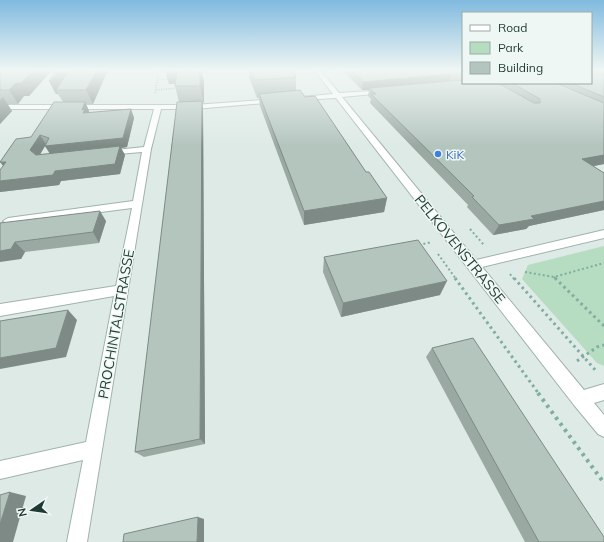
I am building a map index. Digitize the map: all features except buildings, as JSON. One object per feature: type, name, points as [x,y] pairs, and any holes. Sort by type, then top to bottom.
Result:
[{"type":"street","points":[[0,107],[194,106],[344,95]]},
{"type":"street","name":"PELKOVENSTRASSE","points":[[337,96],[604,428]]},
{"type":"street","points":[[55,107],[60,100]]},
{"type":"street","name":"PROCHINTALSTRASSE","points":[[77,542],[155,107]]},
{"type":"street","points":[[95,154],[147,149]]},
{"type":"street","points":[[8,221],[137,204]]},
{"type":"street","points":[[473,265],[604,234]]},
{"type":"street","points":[[0,310],[122,290]]},
{"type":"street","points":[[580,399],[604,392]]},
{"type":"street","points":[[0,470],[93,449]]},
{"type":"path","points":[[155,107],[156,95]]},
{"type":"path","points":[[425,236],[604,483]]},
{"type":"path","points":[[418,246],[430,242]]},
{"type":"path","points":[[524,272],[554,277],[604,263]]},
{"type":"path","points":[[510,274],[517,273]]},
{"type":"path","points":[[554,277],[604,326]]},
{"type":"path","points":[[576,361],[597,347],[604,345]]},
{"type":"green space","points":[[604,246],[604,366],[597,363],[522,279],[528,265]]},
{"type":"place","name":"KiK","points":[[438,154]]}]
